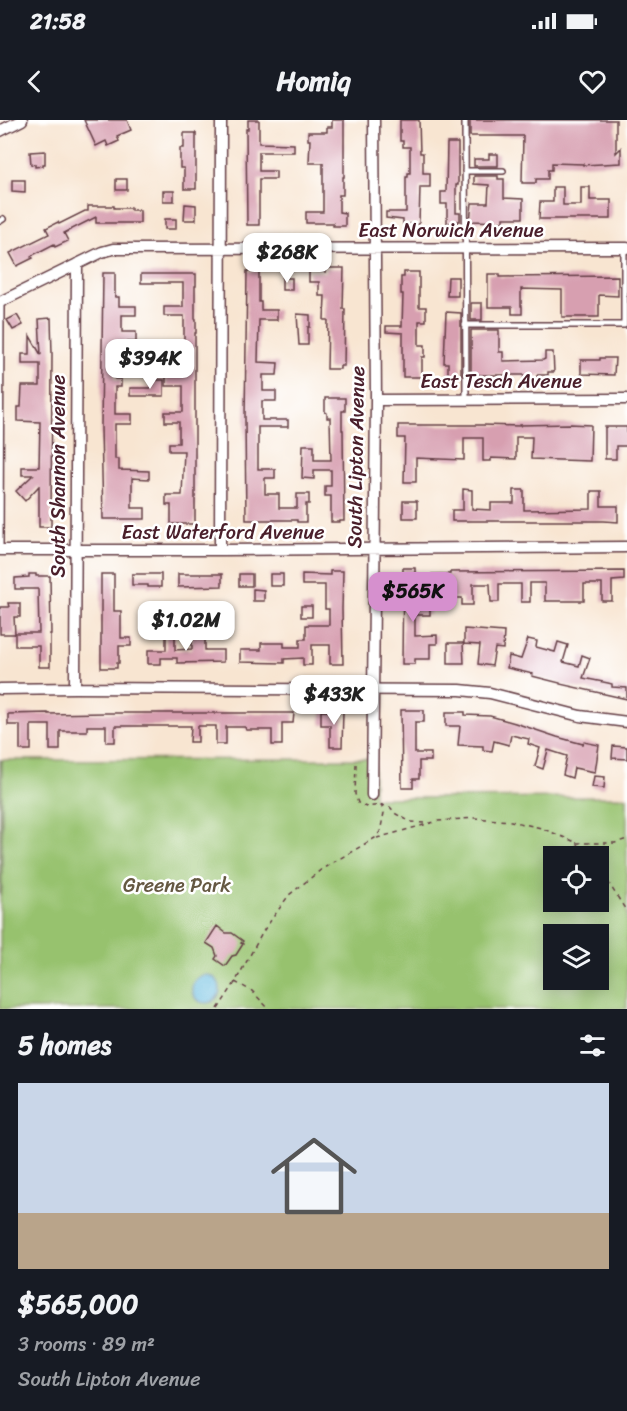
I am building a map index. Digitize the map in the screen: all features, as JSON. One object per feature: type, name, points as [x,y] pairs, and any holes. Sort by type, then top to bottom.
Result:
[{"type":"street","points":[[0,131],[22,120]]},
{"type":"street","points":[[220,550],[221,120]]},
{"type":"street","name":"South Lipton Avenue","points":[[372,795],[376,400],[374,120]]},
{"type":"street","name":"East Norwich Avenue","points":[[1,302],[102,252],[113,249],[626,248]]},
{"type":"street","name":"South Shannon Avenue","points":[[75,688],[77,264]]},
{"type":"street","name":"East Tesch Avenue","points":[[376,400],[627,399]]},
{"type":"street","name":"East Waterford Avenue","points":[[0,550],[627,547]]},
{"type":"street","points":[[0,689],[460,690],[490,693],[580,716],[627,722]]},
{"type":"lane","points":[[465,120],[465,400]]},
{"type":"lane","points":[[465,171],[503,171]]},
{"type":"lane","points":[[465,325],[626,325],[626,248]]},
{"type":"lane","points":[[0,550],[1,302]]},
{"type":"path","points":[[372,795],[380,798],[384,813],[380,831],[375,838]]},
{"type":"path","points":[[381,805],[390,807],[396,814],[411,822],[428,823]]},
{"type":"path","points":[[218,1009],[264,930],[289,895],[322,869],[375,838],[428,823],[474,818],[511,821],[541,828],[578,846]]},
{"type":"path","points":[[575,843],[615,843],[627,840]]},
{"type":"path","points":[[609,883],[627,912]]},
{"type":"path","points":[[235,982],[252,991],[269,1009]]},
{"type":"green space","name":"Greene Park","points":[[374,759],[374,798],[627,797],[627,1009],[0,1009],[0,760]]},
{"type":"green space","points":[[0,760],[2,760],[2,890],[0,896]]},
{"type":"water","points":[[206,975],[216,979],[220,989],[216,999],[206,1003],[196,999],[192,989],[196,979]]},
{"type":"building","points":[[84,120],[127,120],[131,130],[117,136],[119,141],[108,146],[106,141],[96,146]]},
{"type":"building","points":[[248,120],[259,120],[259,143],[294,144],[294,152],[259,152],[259,171],[276,171],[276,179],[259,179],[259,225],[247,225],[246,129],[248,129]]},
{"type":"building","points":[[332,120],[344,120],[344,177],[343,195],[339,195],[339,212],[345,213],[345,226],[333,226],[333,223],[306,223],[306,212],[323,212],[323,163],[309,163],[308,132],[327,132],[327,127],[332,127]]},
{"type":"building","points":[[400,120],[419,120],[423,173],[430,173],[430,187],[420,187],[419,224],[403,224],[403,220],[386,218],[386,212],[406,212],[406,177],[410,173],[410,147],[403,147],[403,141],[400,141]]},
{"type":"building","points":[[470,120],[616,120],[616,153],[621,148],[621,163],[583,165],[552,163],[552,170],[548,170],[548,179],[536,179],[536,183],[522,183],[523,136],[470,136]]},
{"type":"building","points":[[184,133],[196,133],[196,189],[184,189],[184,168],[180,168],[180,148],[184,148]]},
{"type":"building","points":[[447,143],[458,143],[456,213],[460,213],[460,221],[457,223],[447,223],[447,204],[441,204],[441,192],[446,192]]},
{"type":"building","points":[[45,151],[43,166],[31,165],[30,152]]},
{"type":"building","points":[[489,154],[498,154],[498,166],[474,166],[474,159],[489,159]]},
{"type":"building","points":[[474,176],[498,176],[498,179],[504,179],[504,198],[523,199],[523,218],[503,218],[503,222],[470,221],[472,203],[488,203],[489,185],[474,184]]},
{"type":"building","points":[[116,179],[127,179],[127,190],[116,190]]},
{"type":"building","points":[[12,180],[25,180],[25,192],[12,191]]},
{"type":"building","points":[[553,187],[563,187],[563,205],[581,205],[581,187],[590,187],[590,200],[611,200],[611,219],[539,219],[540,202],[553,202]]},
{"type":"building","points":[[163,191],[174,191],[174,201],[163,201]]},
{"type":"building","points":[[185,204],[196,205],[196,220],[184,220]]},
{"type":"building","points":[[88,206],[114,206],[114,208],[140,210],[140,223],[96,223],[96,217],[64,233],[68,241],[55,247],[54,244],[17,266],[10,253],[49,234],[46,228],[88,211]]},
{"type":"building","points":[[165,219],[176,219],[176,229],[165,229]]},
{"type":"building","points":[[326,268],[344,268],[344,366],[340,366],[340,369],[327,369],[328,320],[324,320],[325,296],[319,296],[319,282],[309,282],[309,271],[326,272]]},
{"type":"building","points":[[247,271],[259,271],[261,310],[277,310],[277,320],[259,320],[258,362],[278,363],[277,375],[263,375],[263,391],[276,391],[276,401],[262,401],[262,420],[288,420],[288,427],[258,427],[258,469],[275,469],[275,478],[265,478],[265,494],[279,494],[279,508],[297,508],[297,494],[309,494],[309,504],[306,504],[306,522],[246,520]]},
{"type":"building","points":[[404,272],[419,272],[419,307],[426,307],[426,321],[419,321],[419,345],[425,345],[425,357],[422,357],[422,377],[403,377],[403,333],[386,332],[386,326],[402,326],[401,277],[404,277]]},
{"type":"building","points":[[103,273],[115,273],[115,297],[119,297],[119,306],[136,306],[136,315],[122,315],[122,332],[136,332],[136,342],[123,342],[123,360],[115,360],[115,379],[121,379],[121,387],[115,387],[115,414],[132,414],[132,424],[115,424],[115,459],[119,459],[119,470],[149,471],[149,479],[132,478],[132,508],[145,508],[145,519],[103,519],[101,427]]},
{"type":"building","points":[[141,274],[196,274],[195,524],[171,524],[171,505],[166,505],[166,495],[182,495],[184,451],[169,451],[169,443],[179,443],[179,422],[165,422],[165,412],[183,412],[183,386],[166,386],[166,361],[184,361],[184,316],[164,316],[164,307],[183,307],[183,283],[141,283]]},
{"type":"building","points":[[488,274],[500,274],[500,277],[618,276],[618,296],[599,295],[599,317],[562,317],[562,290],[521,289],[522,314],[512,314],[512,307],[488,307]]},
{"type":"building","points":[[448,277],[458,277],[458,296],[447,296]]},
{"type":"building","points":[[282,278],[292,278],[292,290],[282,290]]},
{"type":"building","points":[[471,303],[482,303],[482,320],[471,320]]},
{"type":"building","points":[[446,312],[461,313],[461,375],[448,375],[448,363],[444,363]]},
{"type":"building","points":[[297,314],[310,315],[308,345],[299,345]]},
{"type":"building","points":[[17,315],[23,325],[13,330],[7,320]]},
{"type":"building","points":[[51,318],[51,527],[39,527],[39,486],[25,501],[16,491],[33,475],[22,475],[22,467],[39,467],[40,422],[18,421],[18,407],[21,407],[22,386],[40,386],[40,364],[22,364],[22,354],[30,354],[30,336],[41,355],[39,319]]},
{"type":"building","points":[[471,330],[499,330],[499,352],[503,352],[503,361],[543,360],[545,352],[553,352],[554,372],[548,372],[548,375],[537,375],[537,379],[524,379],[524,375],[471,375]]},
{"type":"building","points":[[600,358],[615,358],[614,375],[581,374],[581,360],[600,360]]},
{"type":"building","points":[[153,380],[164,380],[164,396],[130,396],[130,388],[151,388]]},
{"type":"building","points":[[325,398],[345,398],[345,411],[342,411],[344,521],[340,522],[331,522],[331,496],[325,496],[325,486],[331,486],[331,470],[314,470],[314,479],[302,478],[303,445],[314,445],[314,460],[331,460],[330,418],[327,418],[325,412]]},
{"type":"building","points":[[398,425],[591,425],[590,461],[531,459],[532,437],[516,437],[516,459],[491,458],[491,461],[483,461],[483,438],[464,438],[464,460],[416,458],[416,482],[404,482],[405,438],[398,438]]},
{"type":"building","points":[[605,427],[627,427],[627,446],[616,446],[616,459],[605,459]]},
{"type":"building","points":[[463,489],[472,490],[472,509],[491,510],[491,503],[514,503],[514,490],[524,490],[524,510],[591,509],[591,491],[601,491],[601,506],[618,506],[618,522],[452,521],[452,510],[463,510]]},
{"type":"building","points":[[403,501],[417,501],[417,518],[403,518]]},
{"type":"building","points":[[403,568],[415,568],[415,607],[430,607],[430,615],[415,615],[415,636],[437,635],[437,644],[430,644],[430,659],[415,659],[415,664],[402,664]]},
{"type":"building","points":[[330,571],[343,571],[343,664],[330,664],[330,645],[312,645],[312,665],[303,665],[303,658],[284,659],[284,663],[240,662],[240,650],[261,650],[261,643],[284,643],[284,647],[300,647],[300,639],[306,639],[306,625],[329,625],[329,609],[325,609],[325,585],[302,585],[302,574],[330,575]]},
{"type":"building","points":[[624,571],[624,580],[612,581],[612,601],[602,601],[602,584],[584,584],[584,601],[545,601],[545,583],[530,583],[530,602],[521,602],[521,584],[499,584],[499,602],[491,602],[490,584],[473,584],[473,605],[462,605],[462,598],[447,598],[447,583],[432,583],[432,574],[450,574],[450,572]]},
{"type":"building","points":[[29,574],[50,576],[50,667],[39,667],[39,646],[15,646],[15,633],[39,633],[38,589],[15,589],[15,578],[29,577]]},
{"type":"building","points":[[101,574],[114,574],[114,611],[121,611],[121,638],[131,638],[131,646],[119,646],[117,668],[101,668]]},
{"type":"building","points":[[132,574],[161,574],[161,587],[132,585]]},
{"type":"building","points":[[178,574],[222,574],[222,586],[178,587]]},
{"type":"building","points":[[239,574],[252,574],[252,586],[239,586]]},
{"type":"building","points":[[270,574],[283,574],[283,586],[270,586]]},
{"type":"building","points":[[253,589],[264,590],[264,601],[253,601]]},
{"type":"building","points":[[8,603],[20,603],[20,617],[14,617],[15,634],[0,634],[0,607],[9,607]]},
{"type":"building","points":[[301,606],[312,606],[312,617],[301,617]]},
{"type":"building","points":[[464,629],[504,632],[503,649],[495,648],[492,666],[478,664],[480,645],[464,644]]},
{"type":"building","points":[[175,633],[175,650],[192,649],[192,635],[205,634],[205,650],[223,650],[223,662],[177,663],[177,658],[161,658],[161,664],[148,664],[148,650],[166,650],[166,634]]},
{"type":"building","points":[[528,639],[537,641],[536,647],[555,652],[558,642],[568,645],[563,662],[579,666],[582,655],[590,658],[583,678],[612,684],[612,687],[627,688],[627,699],[560,684],[507,668],[509,656],[521,659]]},
{"type":"building","points":[[448,643],[463,643],[464,663],[448,663]]},
{"type":"building","points":[[401,710],[424,710],[424,722],[415,722],[415,753],[431,753],[431,761],[419,761],[419,779],[413,779],[413,788],[402,788]]},
{"type":"building","points":[[321,711],[343,711],[342,747],[330,747],[330,725],[321,725]]},
{"type":"building","points":[[446,712],[490,716],[583,744],[584,742],[599,745],[595,772],[574,768],[572,778],[563,775],[567,756],[548,750],[543,769],[535,766],[540,748],[528,744],[529,739],[511,735],[509,745],[494,741],[492,751],[483,750],[483,746],[458,745],[460,726],[446,726]]},
{"type":"building","points":[[294,713],[293,723],[282,723],[282,745],[272,745],[272,730],[246,730],[245,727],[226,727],[226,744],[216,744],[216,726],[198,726],[198,742],[190,742],[191,726],[115,726],[115,742],[106,742],[106,726],[87,726],[87,731],[60,731],[60,750],[50,750],[50,725],[31,725],[31,750],[20,750],[20,725],[8,725],[8,714]]},
{"type":"building","points":[[613,746],[627,747],[627,759],[612,758]]},
{"type":"building","points":[[594,776],[605,777],[604,788],[592,787]]},
{"type":"building","points":[[217,926],[243,941],[236,955],[232,956],[225,966],[215,959],[217,956],[214,948],[206,943]]}]
